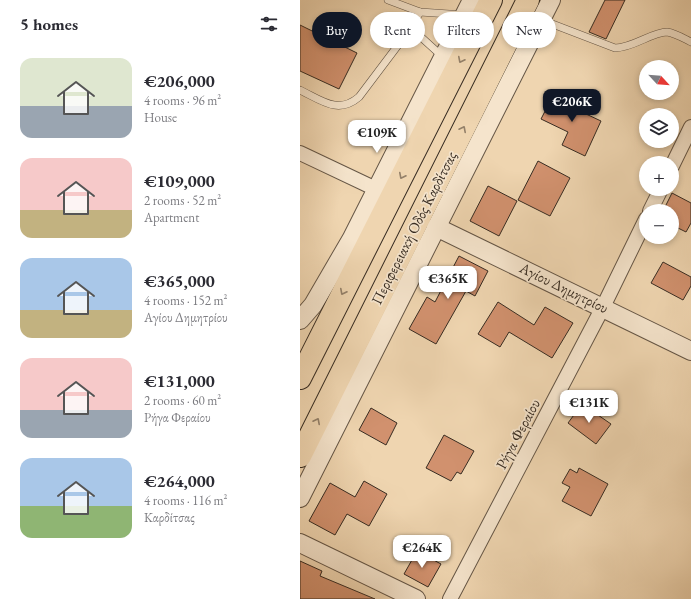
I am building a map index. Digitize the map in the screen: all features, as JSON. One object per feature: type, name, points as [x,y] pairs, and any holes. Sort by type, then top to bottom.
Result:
[{"type":"main road","points":[[300,378],[491,0]]},
{"type":"main road","name":"Περιφερειακή Οδός Καρδίτσας","points":[[300,456],[528,0]]},
{"type":"street","points":[[546,12],[552,0]]},
{"type":"street","points":[[300,320],[313,305],[352,238],[468,8]]},
{"type":"street","points":[[300,498],[528,48]]},
{"type":"street","points":[[677,156],[691,127]]},
{"type":"street","points":[[300,153],[376,189]]},
{"type":"street","name":"Αγίου Δημητρίου","points":[[436,227],[691,351]]},
{"type":"street","name":"Ρήγα Φεραίου","points":[[450,599],[603,307],[639,233]]},
{"type":"street","points":[[300,543],[416,599]]},
{"type":"lane","points":[[388,0],[420,12],[468,8]]},
{"type":"lane","points":[[556,25],[615,48],[624,48],[666,32],[678,35],[691,42]]},
{"type":"lane","points":[[425,41],[443,57]]},
{"type":"lane","points":[[300,90],[332,105],[340,106],[351,104],[359,97],[396,48]]},
{"type":"building","points":[[605,0],[625,0],[606,39],[589,32]]},
{"type":"building","points":[[300,25],[312,31],[312,48],[347,48],[357,53],[339,89],[300,71]]},
{"type":"building","points":[[556,90],[574,100],[571,107],[601,121],[585,156],[562,145],[568,132],[541,119]]},
{"type":"building","points":[[538,161],[570,178],[550,216],[518,200]]},
{"type":"building","points":[[488,186],[517,201],[499,236],[470,221]]},
{"type":"building","points":[[670,196],[678,196],[691,203],[691,223],[686,232],[679,228],[679,204],[666,204]]},
{"type":"building","points":[[459,256],[488,271],[475,296],[466,291],[436,344],[409,329],[427,297],[435,302]]},
{"type":"building","points":[[663,262],[691,277],[691,286],[683,300],[651,283]]},
{"type":"building","points":[[498,302],[534,325],[545,307],[573,323],[552,358],[509,332],[500,347],[478,334]]},
{"type":"building","points":[[582,404],[611,424],[596,444],[568,423]]},
{"type":"building","points":[[371,408],[397,423],[386,445],[359,430]]},
{"type":"building","points":[[444,435],[474,451],[461,474],[457,472],[451,481],[426,468]]},
{"type":"building","points":[[579,468],[608,484],[591,516],[562,501],[570,487],[562,483],[570,469],[577,473]]},
{"type":"building","points":[[364,481],[387,494],[369,526],[347,514],[335,535],[309,521],[330,483],[355,497]]},
{"type":"building","points":[[417,551],[441,564],[428,587],[404,574]]},
{"type":"building","points":[[300,561],[322,571],[320,576],[375,599],[300,599]]}]
